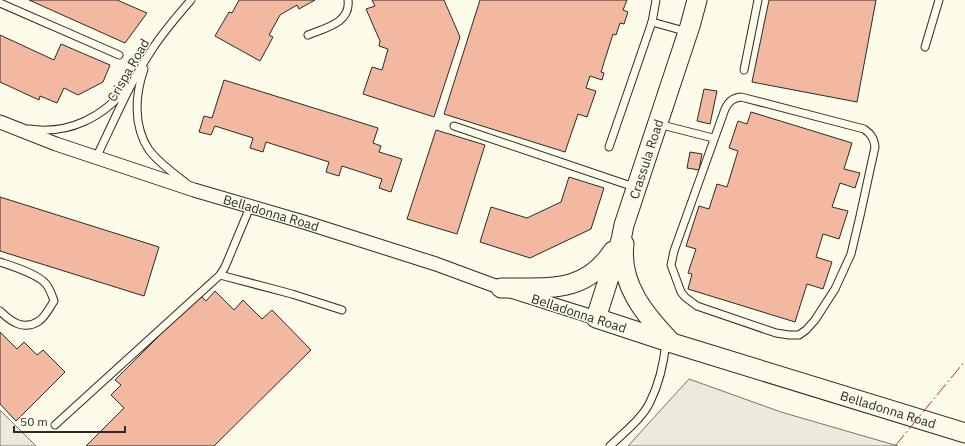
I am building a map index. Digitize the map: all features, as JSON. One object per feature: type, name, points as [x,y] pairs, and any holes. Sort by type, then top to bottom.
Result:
[{"type":"street","name":"Crassula Road","points":[[596,318],[697,0]]},
{"type":"street","name":"Belladonna Road","points":[[4,123],[56,144],[194,190],[436,264],[501,288],[669,342],[965,433]]},
{"type":"street","points":[[501,288],[554,288],[575,284],[599,269],[610,256],[623,232]]},
{"type":"street","points":[[623,232],[624,262],[632,292],[647,315],[669,342]]},
{"type":"lane","name":"Crispa Road","points":[[96,158],[124,99],[142,66],[154,47],[191,0]]},
{"type":"lane","points":[[308,35],[341,20],[347,13],[348,0]]},
{"type":"lane","points":[[609,147],[652,22],[656,0]]},
{"type":"lane","points":[[744,70],[758,0]]},
{"type":"lane","points":[[925,47],[939,0]]},
{"type":"lane","points":[[0,4],[119,55]]},
{"type":"lane","points":[[652,22],[688,32]]},
{"type":"lane","name":"Belladonna Road","points":[[154,47],[144,71],[138,92],[137,116],[143,140],[149,150],[166,168],[194,190]]},
{"type":"lane","points":[[4,123],[35,130],[52,130],[83,123],[95,117],[110,105],[126,88],[142,66]]},
{"type":"lane","points":[[741,97],[864,129],[872,136],[875,147],[850,254],[835,290],[815,320],[799,335],[776,333],[703,309],[690,302],[681,292],[671,265],[674,251],[714,138],[728,102],[734,98],[741,97]]},
{"type":"lane","points":[[658,124],[714,138]]},
{"type":"lane","points":[[454,126],[637,188]]},
{"type":"lane","points":[[54,425],[220,275],[225,267],[250,207]]},
{"type":"lane","points":[[0,262],[25,271],[45,282],[51,291],[54,301],[40,321],[27,326],[15,324],[0,311]]},
{"type":"lane","points":[[220,275],[292,294],[342,310]]},
{"type":"lane","points":[[610,446],[642,415],[650,403],[669,342]]},
{"type":"shaded area","points":[[689,379],[781,412],[898,446],[628,446]]},
{"type":"shaded area","points":[[0,410],[36,446],[0,446]]},
{"type":"building","points":[[29,0],[117,0],[147,13],[125,43]]},
{"type":"building","points":[[239,0],[315,0],[299,9],[297,5],[280,15],[269,35],[273,37],[260,61],[215,36],[229,12],[232,13]]},
{"type":"building","points":[[372,0],[444,0],[460,37],[434,117],[363,94],[372,67],[382,70],[388,49],[379,46],[380,41],[366,9],[375,6]]},
{"type":"building","points":[[480,0],[627,0],[623,10],[628,12],[624,24],[620,23],[616,35],[613,34],[601,72],[604,73],[602,80],[590,76],[586,88],[596,91],[587,117],[578,114],[565,152],[444,114]]},
{"type":"building","points":[[769,0],[876,0],[857,102],[752,82]]},
{"type":"building","points":[[0,35],[54,60],[61,44],[110,65],[103,82],[78,95],[64,88],[57,103],[40,96],[39,100],[0,82]]},
{"type":"building","points":[[224,80],[378,128],[373,143],[381,146],[379,152],[402,159],[391,192],[379,188],[382,179],[342,166],[339,176],[326,172],[329,162],[266,142],[263,152],[250,148],[253,138],[215,126],[211,135],[199,132],[204,116],[212,118]]},
{"type":"building","points":[[704,89],[717,91],[710,124],[697,121]]},
{"type":"building","points":[[751,112],[852,143],[844,169],[860,173],[855,188],[840,183],[832,207],[848,211],[839,239],[823,234],[816,257],[832,262],[823,289],[807,284],[795,322],[688,289],[692,274],[688,273],[696,249],[686,246],[699,206],[709,209],[717,184],[727,187],[738,151],[729,148],[738,121],[747,124]]},
{"type":"building","points":[[436,130],[485,145],[457,234],[407,219]]},
{"type":"building","points":[[690,152],[702,154],[699,170],[687,168]]},
{"type":"building","points":[[569,177],[604,188],[591,229],[530,258],[480,242],[491,207],[527,218],[561,202]]},
{"type":"building","points":[[0,197],[159,247],[144,296],[0,251]]},
{"type":"building","points":[[215,291],[234,310],[243,300],[262,319],[272,310],[311,350],[214,446],[86,446],[124,408],[111,395],[121,385],[115,380],[200,295],[206,301]]},
{"type":"building","points":[[0,332],[17,349],[24,342],[37,355],[43,350],[65,372],[16,421],[0,404]]},
{"type":"power","points":[[895,446],[965,361]]}]
